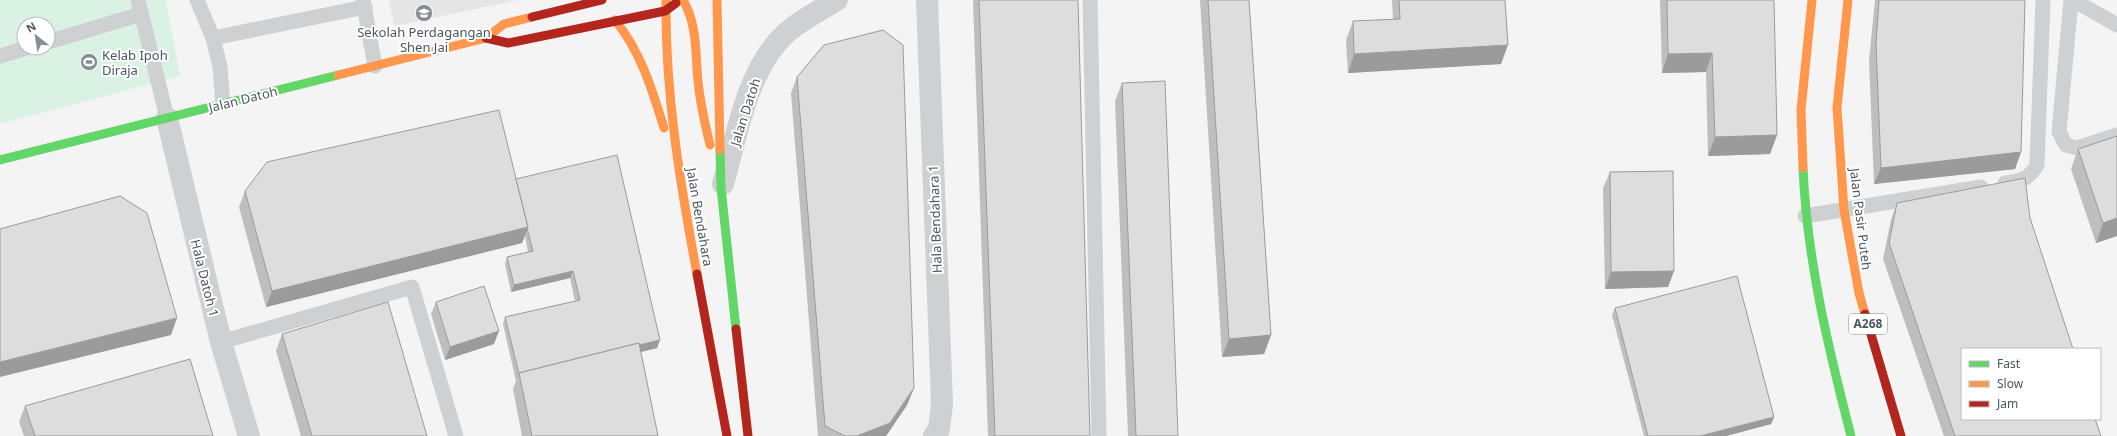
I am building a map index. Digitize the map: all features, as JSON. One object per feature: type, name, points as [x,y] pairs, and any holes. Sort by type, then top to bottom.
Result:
[{"type":"main road","points":[[553,12],[573,0]]},
{"type":"main road","name":"Jalan Datoh","points":[[0,160],[486,38],[504,24],[602,0]]},
{"type":"main road","name":"Jalan Bendahara","points":[[666,0],[673,129],[679,175],[727,436]]},
{"type":"main road","points":[[666,11],[674,5],[677,0]]},
{"type":"main road","points":[[683,0],[692,16],[699,83],[707,132],[721,188]]},
{"type":"main road","name":"Jalan Bendahara","points":[[717,0],[721,188],[748,436]]},
{"type":"main road","points":[[1812,0],[1801,110],[1805,216],[1826,340],[1851,436]]},
{"type":"main road","name":"Jalan Pasir Puteh","points":[[1848,0],[1837,108],[1844,210],[1859,294],[1901,436]]},
{"type":"main road","name":"Jalan Datoh","points":[[486,38],[508,43],[615,20],[666,11]]},
{"type":"main road","points":[[615,20],[629,36],[640,54],[679,175]]},
{"type":"street","name":"Jalan Datoh","points":[[721,188],[751,88],[765,59],[786,34],[810,15],[837,0]]},
{"type":"street","name":"Hala Bendahara 1","points":[[927,0],[942,404],[938,429],[934,436]]},
{"type":"street","name":"Hala Datoh 1","points":[[167,118],[221,342],[249,436]]},
{"type":"lane","points":[[197,0],[213,38],[220,67],[223,104]]},
{"type":"lane","points":[[1090,0],[1099,436]]},
{"type":"lane","points":[[1805,216],[2022,180],[2031,175],[2037,165],[2044,0]]},
{"type":"lane","points":[[2117,25],[2072,0],[2059,132],[2066,145],[2077,148],[2117,135]]},
{"type":"lane","points":[[213,38],[364,4],[376,66]]},
{"type":"lane","points":[[56,39],[140,7],[167,118]]},
{"type":"lane","points":[[0,56],[16,51]]},
{"type":"lane","points":[[221,342],[412,287],[456,436]]},
{"type":"shaded area","name":"Sekolah Perdagangan Shen Jai","points":[[389,0],[518,0],[394,26]]},
{"type":"green space","name":"Kelab Ipoh Diraja","points":[[0,0],[166,0],[180,76],[0,124]]},
{"type":"building","points":[[979,0],[1078,0],[1090,436],[995,436]]},
{"type":"building","points":[[1208,0],[1249,0],[1271,335],[1229,339]]},
{"type":"building","points":[[1399,0],[1505,0],[1508,45],[1354,54],[1353,21],[1400,19]]},
{"type":"building","points":[[1667,0],[1774,0],[1777,135],[1715,137],[1712,53],[1668,54]]},
{"type":"building","points":[[1879,0],[2025,0],[2021,152],[1881,168],[1876,44]]},
{"type":"building","points":[[883,30],[903,45],[914,388],[890,423],[857,436],[845,436],[825,426],[797,77],[824,45]]},
{"type":"building","points":[[1165,81],[1178,436],[1136,436],[1122,83]]},
{"type":"building","points":[[499,110],[528,227],[272,291],[245,191],[267,162]]},
{"type":"building","points":[[2117,136],[2117,218],[2103,223],[2078,149]]},
{"type":"building","points":[[617,155],[660,340],[639,345],[639,343],[519,374],[505,317],[580,300],[573,271],[514,285],[507,257],[533,251],[516,179]]},
{"type":"building","points":[[1673,171],[1674,271],[1611,272],[1610,172]]},
{"type":"building","points":[[2025,178],[2030,218],[2073,348],[1961,348],[1961,420],[2095,420],[2101,436],[1955,436],[1889,243],[1897,203]]},
{"type":"building","points":[[120,196],[147,213],[177,318],[0,362],[0,229]]},
{"type":"building","points":[[1737,276],[1774,417],[1700,436],[1648,436],[1615,308]]},
{"type":"building","points":[[484,286],[499,331],[450,347],[436,302]]},
{"type":"building","points":[[388,302],[427,436],[312,436],[282,334]]},
{"type":"building","points":[[639,343],[658,436],[532,436],[519,373]]},
{"type":"building","points":[[190,359],[213,436],[35,436],[25,406]]},
{"type":"traffic: fast","points":[[0,160],[338,75]]},
{"type":"traffic: fast","points":[[720,150],[721,188],[736,329]]},
{"type":"traffic: fast","points":[[1803,168],[1805,202],[1814,270],[1834,370],[1851,436]]},
{"type":"traffic: slow","points":[[666,0],[666,35],[671,104],[679,172],[697,274]]},
{"type":"traffic: slow","points":[[683,0],[688,10],[694,30],[700,97],[710,145]]},
{"type":"traffic: slow","points":[[717,0],[720,150]]},
{"type":"traffic: slow","points":[[1803,168],[1801,110],[1812,0]]},
{"type":"traffic: slow","points":[[1848,0],[1837,108],[1844,210],[1859,293],[1865,314]]},
{"type":"traffic: slow","points":[[338,75],[486,38],[504,24],[532,17]]},
{"type":"traffic: slow","points":[[615,20],[632,45],[645,71],[664,128]]},
{"type":"traffic: jam","points":[[532,17],[602,0]]},
{"type":"traffic: jam","points":[[486,38],[508,43],[665,11],[676,3]]},
{"type":"traffic: jam","points":[[697,274],[727,436]]},
{"type":"traffic: jam","points":[[1865,314],[1901,436]]},
{"type":"traffic: jam","points":[[736,329],[748,436]]},
{"type":"place","name":"Sekolah Perdagangan Shen Jai","points":[[424,13]]},
{"type":"place","name":"Kelab Ipoh Diraja","points":[[89,62]]}]
